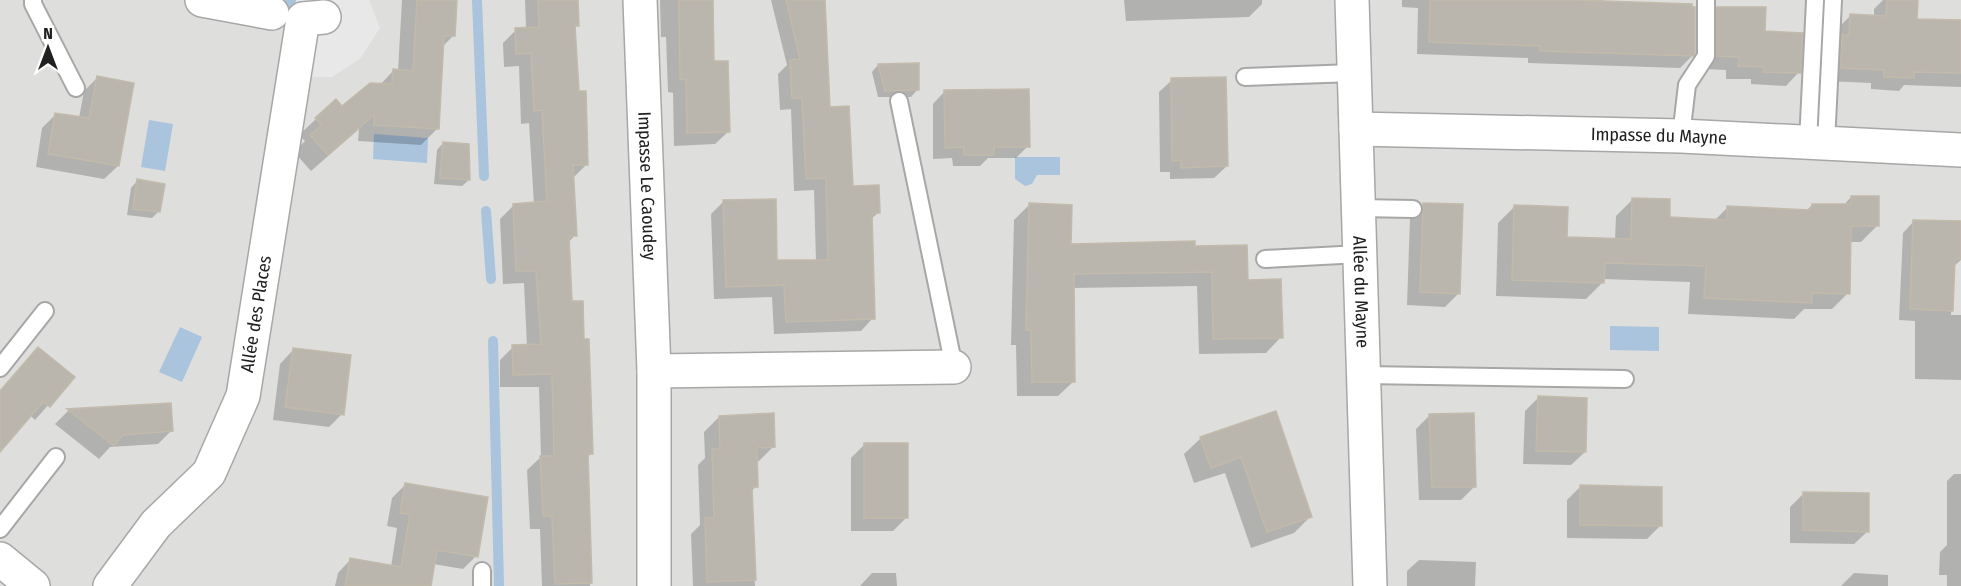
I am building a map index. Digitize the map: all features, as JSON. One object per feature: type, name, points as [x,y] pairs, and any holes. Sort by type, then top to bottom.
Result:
[{"type":"street","points":[[202,0],[308,10]]},
{"type":"street","name":"Impasse Le Caoudey","points":[[640,0],[654,371],[654,586]]},
{"type":"street","name":"Allée du Mayne","points":[[1352,0],[1371,586]]},
{"type":"street","name":"Allée des Places","points":[[110,586],[156,524],[209,473],[243,396],[308,10]]},
{"type":"street","name":"Impasse du Mayne","points":[[1356,129],[1681,136],[1961,150]]},
{"type":"street","points":[[654,371],[954,367]]},
{"type":"street","points":[[0,559],[33,586]]},
{"type":"lane","points":[[33,0],[76,88]]},
{"type":"lane","points":[[1681,136],[1687,86],[1706,56],[1706,0]]},
{"type":"lane","points":[[1817,143],[1833,0]]},
{"type":"lane","points":[[1815,1],[1817,143]]},
{"type":"lane","points":[[1245,77],[1354,73]]},
{"type":"lane","points":[[899,101],[954,367]]},
{"type":"lane","points":[[1359,208],[1413,209]]},
{"type":"lane","points":[[1265,259],[1360,254]]},
{"type":"lane","points":[[0,368],[45,311]]},
{"type":"lane","points":[[1364,375],[1625,379]]},
{"type":"lane","points":[[0,529],[56,457]]},
{"type":"shaded area","points":[[0,0],[1961,0],[1961,586],[0,586]]},
{"type":"shaded area","points":[[297,0],[369,0],[380,28],[360,59],[332,77],[293,77],[289,19]]},
{"type":"water","points":[[149,120],[173,124],[165,171],[141,167]]},
{"type":"water","points":[[374,134],[428,138],[427,163],[373,159]]},
{"type":"water","points":[[1015,157],[1060,157],[1060,175],[1037,175],[1032,184],[1025,186],[1015,179]]},
{"type":"water","points":[[1610,326],[1659,327],[1659,351],[1610,350]]},
{"type":"water","points":[[180,327],[202,337],[182,382],[159,372]]},
{"type":"building","points":[[417,0],[457,0],[455,36],[444,36],[439,129],[374,125],[374,115],[328,155],[310,135],[322,125],[315,118],[336,99],[342,106],[370,83],[392,84],[393,69],[413,71]]},
{"type":"building","points":[[538,0],[578,0],[579,26],[575,26],[579,91],[586,91],[588,165],[573,165],[577,236],[569,236],[572,301],[583,301],[584,339],[589,339],[593,454],[588,454],[592,583],[555,584],[552,516],[543,516],[540,456],[554,456],[552,374],[513,375],[512,345],[541,344],[536,271],[516,271],[513,204],[547,201],[542,110],[534,111],[531,53],[516,54],[515,28],[539,27]]},
{"type":"building","points":[[679,0],[713,0],[714,61],[728,61],[730,132],[687,133],[686,80],[680,79]]},
{"type":"building","points":[[786,0],[825,0],[830,107],[849,106],[853,186],[879,185],[880,213],[872,213],[875,319],[786,322],[784,285],[726,287],[723,200],[776,199],[777,260],[828,260],[826,178],[806,179],[802,98],[792,98],[790,60],[800,59]]},
{"type":"building","points":[[1430,0],[1573,0],[1692,4],[1692,7],[1695,7],[1695,53],[1694,56],[1540,51],[1540,46],[1429,42]]},
{"type":"building","points":[[1887,0],[1918,0],[1917,19],[1961,20],[1961,73],[1914,72],[1914,78],[1884,77],[1884,70],[1840,68],[1842,35],[1849,35],[1850,14],[1886,16]]},
{"type":"building","points":[[1716,7],[1766,7],[1765,31],[1803,33],[1801,73],[1763,72],[1764,67],[1738,66],[1739,57],[1716,56]]},
{"type":"building","points":[[919,63],[919,90],[885,91],[878,64]]},
{"type":"building","points":[[97,76],[134,83],[119,166],[48,154],[55,113],[89,118]]},
{"type":"building","points":[[1226,77],[1228,166],[1181,168],[1181,160],[1172,161],[1171,78]]},
{"type":"building","points":[[1029,89],[1030,147],[994,147],[994,155],[964,155],[964,147],[945,148],[944,90]]},
{"type":"building","points":[[443,142],[469,144],[470,180],[440,178]]},
{"type":"building","points":[[137,179],[165,184],[160,212],[133,209]]},
{"type":"building","points":[[1851,196],[1879,196],[1879,226],[1851,226],[1850,294],[1812,293],[1812,303],[1704,298],[1706,266],[1605,263],[1604,283],[1512,280],[1514,205],[1568,207],[1567,237],[1631,239],[1632,198],[1670,199],[1670,217],[1727,220],[1727,206],[1811,210],[1812,204],[1851,204]]},
{"type":"building","points":[[1029,203],[1072,205],[1071,244],[1195,241],[1195,246],[1247,245],[1248,280],[1281,279],[1283,338],[1213,339],[1212,272],[1074,274],[1075,382],[1032,382],[1031,330],[1026,330]]},
{"type":"building","points":[[1423,203],[1463,204],[1460,294],[1420,292]]},
{"type":"building","points":[[1913,220],[1961,221],[1961,259],[1955,259],[1953,311],[1910,309]]},
{"type":"building","points":[[38,347],[75,377],[50,407],[43,402],[0,452],[0,391]]},
{"type":"building","points":[[293,348],[351,355],[344,415],[285,407]]},
{"type":"building","points":[[1538,396],[1587,398],[1586,452],[1536,451]]},
{"type":"building","points":[[171,403],[173,431],[123,435],[114,446],[67,409]]},
{"type":"building","points":[[1276,411],[1312,517],[1267,532],[1241,457],[1211,468],[1200,437]]},
{"type":"building","points":[[774,413],[775,447],[757,448],[758,487],[752,487],[756,580],[707,582],[705,518],[714,518],[712,449],[720,449],[719,416]]},
{"type":"building","points":[[1474,413],[1476,487],[1432,487],[1429,414]]},
{"type":"building","points":[[864,443],[908,443],[908,518],[864,518]]},
{"type":"building","points":[[405,483],[488,497],[478,557],[437,550],[431,586],[345,586],[350,558],[401,567],[410,514],[400,513]]},
{"type":"building","points":[[1580,485],[1662,487],[1662,526],[1580,525]]},
{"type":"building","points":[[1803,492],[1869,493],[1869,532],[1803,530]]},
{"type":"waterway","points":[[477,0],[484,176]]},
{"type":"waterway","points":[[486,211],[491,279]]},
{"type":"waterway","points":[[493,341],[499,586]]}]
